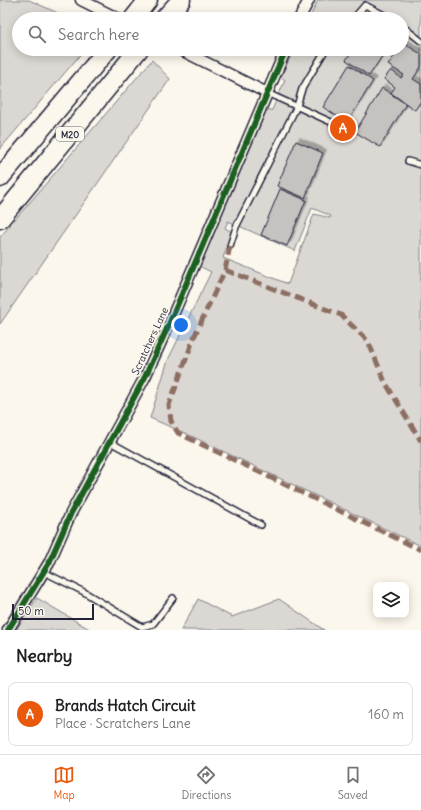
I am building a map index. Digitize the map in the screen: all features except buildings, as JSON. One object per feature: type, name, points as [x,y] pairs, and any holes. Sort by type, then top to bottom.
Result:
[{"type":"highway","points":[[139,12],[148,0]]},
{"type":"highway","points":[[170,12],[181,0]]},
{"type":"highway","name":"M20","points":[[0,178],[102,56]]},
{"type":"highway","name":"M20","points":[[0,219],[133,56]]},
{"type":"street","points":[[303,12],[309,0]]},
{"type":"street","points":[[83,1],[105,12]]},
{"type":"street","points":[[194,56],[267,93]]},
{"type":"street","name":"Scratchers Lane","points":[[8,630],[50,563],[71,513],[145,377],[170,322],[283,56]]},
{"type":"lane","points":[[358,12],[366,2],[381,12]]},
{"type":"lane","points":[[409,32],[421,41]]},
{"type":"lane","points":[[230,246],[236,227],[297,106],[302,89],[322,56]]},
{"type":"lane","points":[[267,93],[330,122]]},
{"type":"lane","points":[[408,161],[421,165]]},
{"type":"lane","points":[[109,441],[261,525]]},
{"type":"lane","points":[[44,572],[84,592],[142,627],[153,624],[174,598]]},
{"type":"shaded area","points":[[0,0],[29,0],[56,12],[12,12],[12,56],[79,56],[0,149]]},
{"type":"shaded area","points":[[318,0],[421,0],[421,546],[187,434],[150,418],[168,360],[211,272],[197,265],[261,117],[267,110],[272,110],[285,80],[281,77],[291,56],[409,56],[409,12],[312,12]],"holes":[[[312,208],[331,216],[330,218],[314,214],[288,284],[223,258],[232,232],[225,228],[228,221],[295,251]]]},
{"type":"shaded area","points":[[152,60],[170,79],[0,324],[0,237]]},
{"type":"shaded area","points":[[37,598],[91,630],[16,630]]},
{"type":"shaded area","points":[[198,599],[232,617],[279,599],[324,630],[181,630]]},
{"type":"marked path","points":[[230,246],[225,270],[195,335],[169,405],[171,421],[178,433],[421,550]]},
{"type":"marked path","points":[[225,270],[341,315],[368,341],[385,382],[421,441]]},
{"type":"cycle path","points":[[8,630],[49,563],[71,513],[145,377],[170,322],[283,56]]},
{"type":"place","name":"Brands Hatch Circuit","points":[[343,128]]}]
